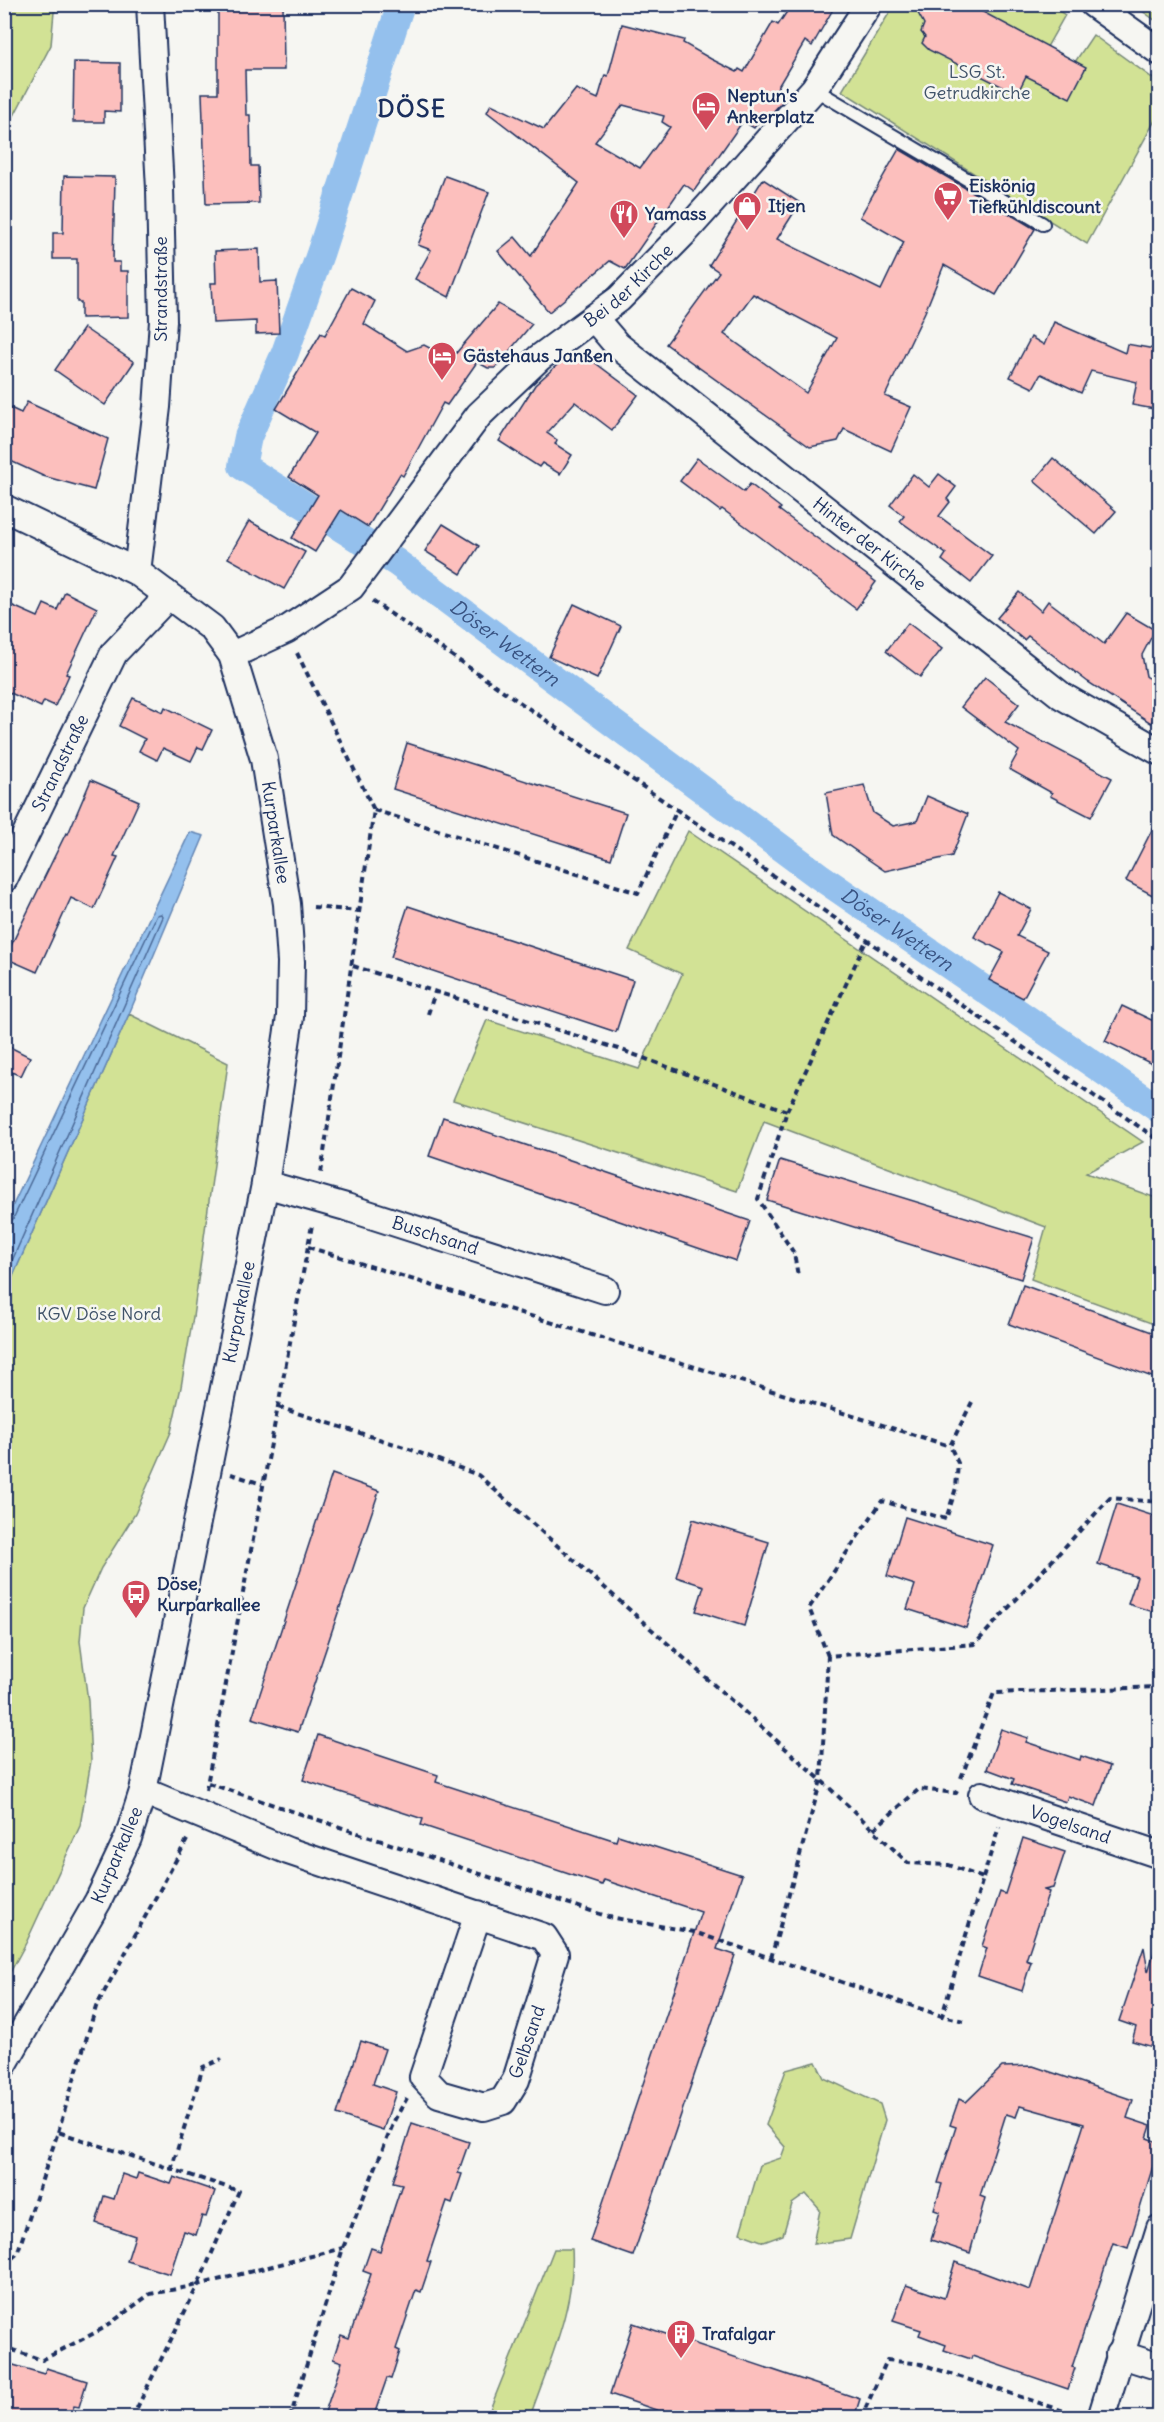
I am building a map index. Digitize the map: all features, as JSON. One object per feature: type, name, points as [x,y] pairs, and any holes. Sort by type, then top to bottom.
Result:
[{"type":"street","name":"Strandstraße","points":[[137,572],[157,407],[163,321],[160,189],[150,4]]},
{"type":"street","name":"Bei der Kirche","points":[[232,655],[286,630],[356,579],[479,415],[539,358],[619,299],[685,232],[814,89],[869,4]]},
{"type":"street","points":[[1094,4],[1160,52]]},
{"type":"street","name":"Hinter der Kirche","points":[[594,318],[617,345],[1062,696],[1160,752]]},
{"type":"street","name":"Kurparkallee","points":[[4,508],[137,572],[212,628],[232,655],[264,759],[287,904],[290,1017],[265,1184],[143,1791],[128,1838],[98,1901],[4,2064]]},
{"type":"street","name":"Strandstraße","points":[[4,879],[114,653],[158,607],[165,593]]},
{"type":"street","name":"Buschsand","points":[[265,1184],[346,1207],[605,1290]]},
{"type":"street","name":"Gelbsand","points":[[143,1791],[288,1851],[544,1937],[555,1954],[516,2080],[503,2101],[484,2107],[440,2094],[423,2076]]},
{"type":"street","name":"Vogelsand","points":[[982,1795],[1160,1855]]},
{"type":"street","points":[[423,2076],[478,1914]]},
{"type":"street","points":[[1101,2418],[1160,2228]]},
{"type":"street","points":[[1119,2354],[1160,2367]]},
{"type":"lane","points":[[814,89],[1043,224]]},
{"type":"path","points":[[356,579],[677,810],[1160,1141]]},
{"type":"path","points":[[374,810],[638,893],[677,810]]},
{"type":"path","points":[[287,904],[360,911]]},
{"type":"path","points":[[798,1276],[794,1253],[758,1198],[787,1111],[867,939]]},
{"type":"path","points":[[353,966],[619,1049],[787,1111]]},
{"type":"path","points":[[428,1014],[435,992]]},
{"type":"path","points":[[308,1247],[950,1446],[958,1462],[956,1488],[946,1519],[882,1501],[809,1608],[828,1656],[821,1780],[771,1958]]},
{"type":"path","points":[[950,1446],[972,1402]]},
{"type":"path","points":[[278,1407],[404,1447],[478,1475],[821,1780],[908,1863],[949,1865],[983,1878]]},
{"type":"path","points":[[828,1656],[975,1644],[1110,1498],[1160,1502]]},
{"type":"path","points":[[874,1829],[919,1789],[956,1792],[983,1715],[994,1693],[1160,1687]]},
{"type":"path","points":[[4,2265],[17,2254],[96,2007],[201,1816],[208,1783],[609,1917],[694,1932],[942,2016],[964,2020]]},
{"type":"path","points":[[942,2016],[1007,1803]]},
{"type":"path","points":[[171,2170],[203,2067],[222,2059]]},
{"type":"path","points":[[290,2418],[343,2248],[395,2119],[423,2076]]},
{"type":"path","points":[[57,2132],[239,2191],[198,2285],[132,2418]]},
{"type":"path","points":[[4,2347],[42,2360],[104,2328],[150,2294],[198,2285],[343,2248]]},
{"type":"path","points":[[861,2418],[887,2360],[921,2364],[1085,2418]]},
{"type":"green space","points":[[5,4],[65,5],[54,12],[51,45],[5,133]]},
{"type":"green space","name":"LSG St. Getrudkirche","points":[[894,5],[1050,5],[1065,15],[1047,47],[1075,62],[1093,35],[1159,83],[1159,113],[1087,244],[842,91]]},
{"type":"green space","points":[[1134,5],[1159,5],[1159,23]]},
{"type":"green space","points":[[688,831],[1143,1142],[1086,1173],[1159,1199],[1159,1326],[1031,1279],[1046,1227],[764,1121],[737,1191],[453,1100],[487,1020],[639,1069],[682,974],[629,950]]},
{"type":"green space","name":"KGV Döse Nord","points":[[129,1014],[228,1063],[193,1317],[171,1432],[135,1514],[101,1568],[83,1608],[80,1641],[88,1701],[91,1761],[80,1826],[26,1943],[5,1982],[5,1294]]},
{"type":"green space","points":[[816,2062],[824,2078],[880,2104],[885,2120],[850,2239],[813,2244],[820,2210],[806,2194],[792,2204],[783,2235],[764,2242],[740,2233],[760,2165],[781,2158],[785,2147],[766,2125],[786,2070]]},
{"type":"green space","points":[[554,2249],[572,2249],[570,2292],[552,2356],[530,2417],[487,2417]]},
{"type":"water","points":[[190,832],[204,836],[129,1014],[5,1294],[5,1222]]},
{"type":"building","points":[[218,4],[283,4],[284,70],[245,70],[246,115],[250,115],[251,166],[258,166],[259,203],[206,204],[202,93],[218,93]]},
{"type":"building","points":[[792,4],[836,4],[812,46],[805,41],[776,90],[785,96],[763,123],[759,121],[754,128],[743,121],[694,191],[684,184],[625,269],[610,261],[549,312],[498,251],[515,237],[531,256],[579,183],[487,112],[491,104],[544,129],[576,89],[598,99],[605,75],[608,76],[622,24],[684,40],[683,43],[737,72],[739,69],[744,72],[773,22],[778,25]],"holes":[[[623,105],[664,116],[662,122],[670,127],[640,168],[595,142]]]},
{"type":"building","points":[[913,4],[968,4],[1086,67],[1070,98],[1026,76],[1017,94],[929,50],[922,43],[925,37],[921,32],[924,24]]},
{"type":"building","points":[[74,62],[120,63],[120,112],[104,111],[104,122],[73,122]]},
{"type":"building","points":[[899,149],[1035,229],[996,295],[944,265],[925,312],[885,396],[911,407],[891,451],[844,429],[838,441],[810,447],[666,344],[719,272],[709,265],[763,179],[800,203],[777,239],[881,290],[904,242],[860,217]],"holes":[[[753,294],[837,338],[806,393],[724,334]]]},
{"type":"building","points":[[64,176],[115,177],[113,262],[120,262],[120,271],[128,271],[128,317],[81,318],[81,302],[77,302],[77,259],[53,259],[53,233],[63,233]]},
{"type":"building","points":[[445,176],[489,192],[449,297],[415,279],[431,250],[418,245]]},
{"type":"building","points":[[259,249],[260,282],[277,281],[279,333],[256,334],[256,321],[213,323],[211,283],[216,283],[215,251]]},
{"type":"building","points":[[351,288],[375,301],[364,324],[407,351],[424,345],[451,359],[498,304],[532,324],[495,368],[488,368],[477,362],[447,405],[443,403],[403,476],[400,474],[368,527],[341,510],[315,552],[292,538],[318,495],[289,477],[316,433],[276,409],[321,333],[325,335]]},
{"type":"building","points":[[1054,322],[1125,353],[1127,344],[1160,350],[1160,410],[1132,405],[1137,382],[1091,371],[1081,393],[1041,374],[1033,388],[1010,377],[1031,337],[1044,345]]},
{"type":"building","points":[[84,328],[134,362],[105,405],[55,370]]},
{"type":"building","points":[[567,356],[586,356],[638,395],[612,430],[575,402],[547,433],[557,440],[555,444],[572,455],[560,474],[542,463],[539,467],[499,441],[535,385]]},
{"type":"building","points":[[27,402],[108,439],[94,490],[43,476],[4,458],[4,405],[21,413]]},
{"type":"building","points":[[697,458],[744,492],[750,484],[781,508],[779,510],[876,582],[856,609],[722,509],[720,511],[680,481]]},
{"type":"building","points":[[1053,458],[1116,511],[1096,534],[1034,481]]},
{"type":"building","points":[[913,474],[929,487],[939,474],[956,487],[947,499],[950,502],[939,516],[992,556],[971,583],[942,560],[946,554],[900,521],[904,516],[890,505]]},
{"type":"building","points":[[249,521],[305,552],[284,589],[228,558]]},
{"type":"building","points":[[443,524],[479,546],[461,574],[425,551]]},
{"type":"building","points":[[65,592],[97,608],[66,674],[69,675],[55,706],[44,701],[41,707],[4,690],[4,602],[38,617],[44,604],[57,610]]},
{"type":"building","points":[[1019,592],[1041,611],[1048,601],[1104,644],[1126,613],[1155,630],[1142,655],[1146,676],[1160,687],[1160,711],[1151,723],[1088,682],[1028,636],[1024,640],[997,618]]},
{"type":"building","points":[[574,604],[621,626],[597,679],[549,657]]},
{"type":"building","points":[[908,623],[942,649],[920,677],[886,651]]},
{"type":"building","points":[[985,677],[1019,704],[1005,722],[1112,778],[1091,817],[1050,796],[1052,793],[1009,769],[1019,751],[961,707]]},
{"type":"building","points":[[133,698],[163,712],[165,707],[212,730],[203,749],[198,747],[191,761],[163,748],[157,760],[139,751],[145,739],[119,726]]},
{"type":"building","points":[[407,743],[626,813],[611,859],[393,789]]},
{"type":"building","points":[[91,780],[139,801],[114,856],[118,857],[94,909],[71,898],[37,972],[5,958],[66,833],[68,834]]},
{"type":"building","points":[[864,785],[873,813],[893,826],[917,821],[927,796],[968,814],[952,856],[885,871],[833,835],[826,793]]},
{"type":"building","points":[[1160,814],[1160,899],[1126,881]]},
{"type":"building","points":[[998,892],[1031,909],[1017,936],[1048,951],[1023,998],[989,980],[1004,952],[974,937]]},
{"type":"building","points":[[408,906],[633,980],[616,1032],[391,957]]},
{"type":"building","points":[[1122,1006],[1160,1024],[1160,1068],[1105,1041]]},
{"type":"building","points":[[4,1044],[30,1057],[21,1076],[4,1069]]},
{"type":"building","points":[[443,1117],[750,1221],[736,1261],[429,1156]]},
{"type":"building","points":[[780,1160],[1034,1238],[1021,1279],[767,1200]]},
{"type":"building","points":[[1023,1285],[1160,1335],[1160,1380],[1009,1324]]},
{"type":"building","points":[[332,1474],[379,1491],[298,1732],[252,1718]]},
{"type":"building","points":[[1117,1504],[1160,1518],[1160,1614],[1128,1604],[1137,1577],[1098,1564]]},
{"type":"building","points":[[905,1517],[993,1545],[966,1628],[907,1609],[915,1585],[887,1576]]},
{"type":"building","points":[[693,1519],[769,1542],[744,1626],[696,1611],[704,1586],[676,1577]]},
{"type":"building","points":[[1001,1729],[1028,1738],[1026,1742],[1080,1760],[1081,1756],[1110,1766],[1096,1806],[1068,1796],[1066,1802],[1012,1784],[1014,1779],[987,1769]]},
{"type":"building","points":[[318,1735],[438,1775],[436,1782],[616,1841],[618,1835],[742,1875],[717,1949],[735,1955],[633,2256],[590,2241],[701,1912],[604,1880],[602,1885],[421,1825],[423,1819],[303,1780]]},
{"type":"building","points":[[1023,1838],[1065,1852],[1053,1888],[1044,1890],[1049,1892],[1026,1960],[1031,1962],[1022,1991],[978,1976],[987,1948],[982,1946],[1000,1892],[1005,1894]]},
{"type":"building","points":[[1144,1947],[1148,1972],[1155,1949],[1160,1949],[1160,2049],[1132,2041],[1136,2027],[1119,2021]]},
{"type":"building","points":[[361,2041],[385,2049],[373,2084],[396,2092],[383,2130],[337,2114]]},
{"type":"building","points":[[1033,2066],[1133,2100],[1127,2118],[1151,2126],[1147,2138],[1160,2143],[1128,2248],[1113,2243],[1072,2367],[1075,2368],[1068,2389],[972,2356],[971,2359],[944,2350],[946,2345],[919,2335],[921,2330],[893,2321],[906,2285],[944,2298],[955,2262],[1030,2290],[1084,2124],[1020,2106],[1016,2117],[1006,2114],[980,2196],[985,2198],[970,2253],[931,2240],[940,2212],[934,2210],[942,2184],[938,2183],[956,2127],[950,2125],[959,2099],[966,2102],[1002,2067]]},
{"type":"building","points":[[412,2123],[469,2142],[458,2173],[462,2174],[452,2203],[447,2201],[427,2261],[431,2262],[421,2292],[416,2290],[396,2349],[400,2351],[391,2379],[387,2378],[373,2418],[323,2418],[342,2362],[333,2359],[341,2335],[349,2338],[371,2274],[363,2271],[371,2248],[380,2251],[402,2184],[393,2182]]},
{"type":"building","points":[[138,2173],[171,2184],[174,2177],[215,2191],[206,2217],[202,2216],[196,2235],[184,2231],[170,2274],[127,2261],[135,2236],[96,2223],[104,2196],[114,2199],[122,2174],[136,2179]]},
{"type":"building","name":"Trafalgar","points":[[633,2323],[860,2399],[854,2418],[679,2418],[610,2394]]},
{"type":"building","points":[[10,2364],[44,2374],[46,2368],[87,2381],[79,2407],[74,2406],[70,2418],[4,2418],[4,2368],[9,2369]]},
{"type":"waterway","name":"Döser Wettern","points":[[401,4],[321,251],[285,353],[248,437],[242,466],[396,562],[819,876],[1160,1110]]},
{"type":"place","name":"Neptun's Ankerplatz","points":[[706,132]]},
{"type":"place","name":"Eiskönig Tiefkühldiscount","points":[[948,222]]},
{"type":"place","name":"Itjen","points":[[747,232]]},
{"type":"place","name":"Yamass","points":[[624,240]]},
{"type":"place","name":"Gästehaus Janßen","points":[[442,382]]},
{"type":"place","name":"Döse, Kurparkallee","points":[[136,1620]]},
{"type":"place","name":"Trafalgar","points":[[681,2360]]},
{"type":"district","name":"DÖSE","points":[[412,109]]}]
